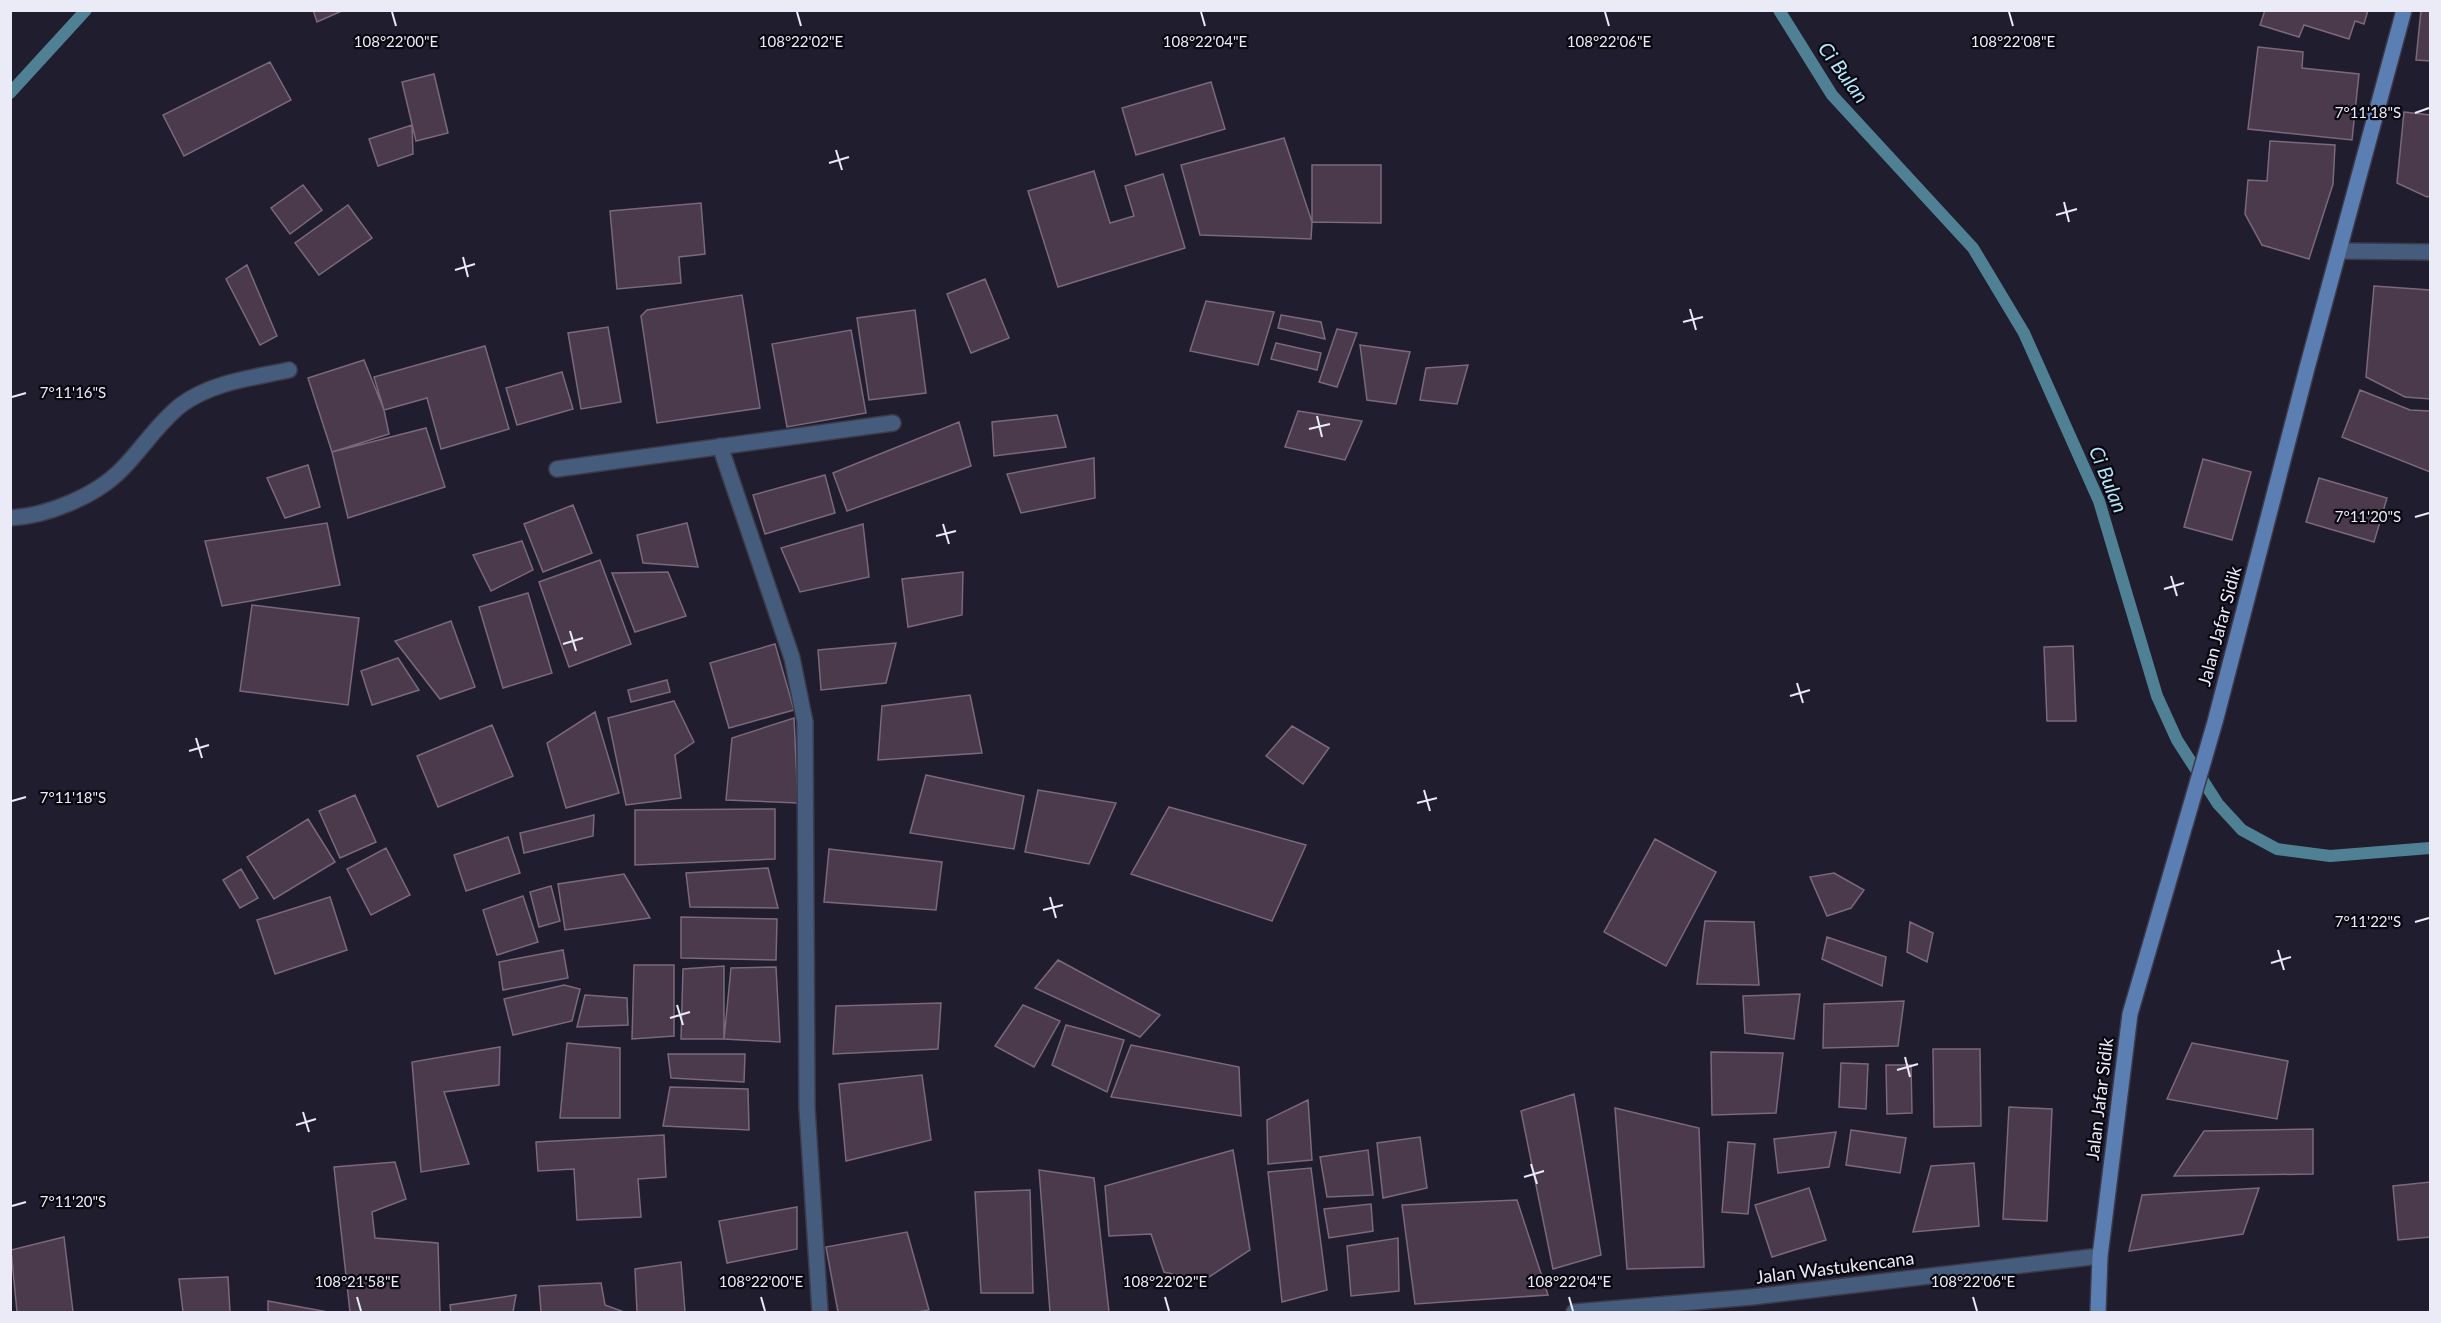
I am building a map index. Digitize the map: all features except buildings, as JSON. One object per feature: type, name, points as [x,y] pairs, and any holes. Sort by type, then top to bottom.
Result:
[{"type":"street","name":"Jalan Jafar Sidik","points":[[2098,1312],[2100,1256],[2130,1014],[2215,722],[2307,368],[2404,10]]},
{"type":"street","points":[[2340,251],[2430,252]]},
{"type":"street","points":[[10,519],[57,508],[93,490],[121,471],[151,434],[182,405],[212,387],[289,370]]},
{"type":"street","points":[[557,469],[893,423]]},
{"type":"street","points":[[720,446],[792,658],[805,722],[807,1108],[820,1312]]},
{"type":"street","name":"Jalan Wastukencana","points":[[1574,1312],[1752,1297],[2100,1256]]},
{"type":"waterway","name":"Ci Bulan","points":[[10,93],[86,10]]},
{"type":"waterway","name":"Ci Bulan","points":[[1779,10],[1832,95],[1973,248],[2024,333],[2099,501],[2157,696],[2177,740],[2218,804],[2242,830],[2277,849],[2330,856],[2430,848]]}]
